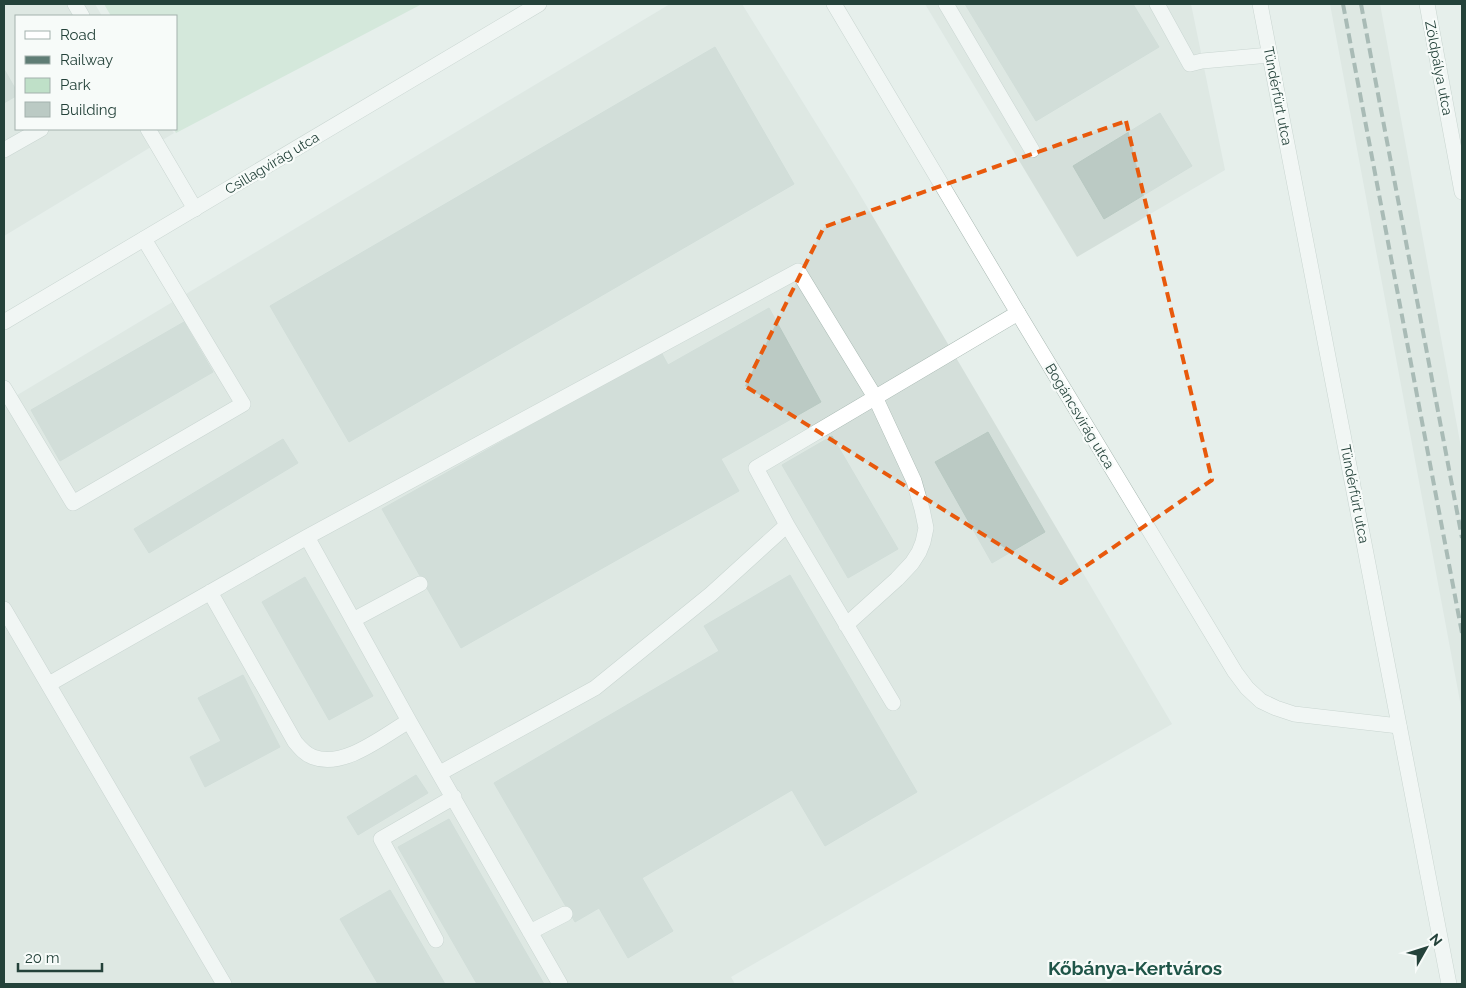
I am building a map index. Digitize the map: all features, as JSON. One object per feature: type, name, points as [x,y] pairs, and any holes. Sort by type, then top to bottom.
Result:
[{"type":"street","points":[[75,4],[81,15]]},
{"type":"street","name":"Csillagvirág utca","points":[[4,322],[540,4]]},
{"type":"street","name":"Bogáncsvirág utca","points":[[834,4],[1018,313],[1230,664],[1247,688],[1261,700],[1276,708],[1294,714],[1399,726]]},
{"type":"street","points":[[946,4],[1032,150]]},
{"type":"street","points":[[1157,4],[1190,64],[1202,61],[1270,55]]},
{"type":"street","name":"Tündérfürt utca","points":[[1260,4],[1449,984]]},
{"type":"street","name":"Zöldpálya utca","points":[[1427,4],[1462,192]]},
{"type":"street","points":[[4,150],[39,130]]},
{"type":"street","points":[[149,130],[195,209]]},
{"type":"street","points":[[4,388],[73,503],[243,404],[144,239]]},
{"type":"street","points":[[49,684],[307,537],[798,271],[876,397],[914,481],[926,528],[921,547],[912,563],[846,625]]},
{"type":"street","points":[[893,704],[787,525],[756,468],[1018,313]]},
{"type":"street","points":[[440,773],[595,688],[711,594],[787,525]]},
{"type":"street","points":[[307,537],[409,722],[454,797],[560,984]]},
{"type":"street","points":[[353,620],[420,584]]},
{"type":"street","points":[[210,592],[295,742],[311,756],[320,759],[332,759],[351,755],[409,722]]},
{"type":"street","points":[[4,609],[224,984]]},
{"type":"street","points":[[436,940],[381,838],[454,797]]},
{"type":"street","points":[[530,932],[565,914]]},
{"type":"highlighted area","points":[[1126,121],[1212,480],[1061,583],[745,386],[824,227]]},
{"type":"shaded area","points":[[4,4],[95,4],[101,15],[15,15],[15,130],[172,130],[174,133],[4,236]]},
{"type":"shaded area","points":[[670,4],[742,4],[856,188],[1172,724],[731,977],[735,984],[4,984],[4,403]]},
{"type":"shaded area","points":[[925,4],[1191,4],[1225,170],[1077,257]]},
{"type":"shaded area","points":[[1330,4],[1380,4],[1462,453],[1462,712]]},
{"type":"green space","points":[[104,4],[422,4],[176,133],[174,130],[178,130],[178,15],[110,15]]},
{"type":"building","points":[[965,4],[1133,4],[1159,47],[1036,121]]},
{"type":"building","points":[[715,47],[794,184],[349,442],[270,306]]},
{"type":"building","points":[[4,69],[15,88],[15,97],[4,103]]},
{"type":"building","points":[[1160,113],[1192,166],[1104,219],[1073,166]]},
{"type":"building","points":[[769,308],[821,402],[721,459],[739,491],[461,648],[382,509],[661,352],[668,365]]},
{"type":"building","points":[[184,322],[213,372],[60,461],[31,410]]},
{"type":"building","points":[[988,432],[1045,532],[992,563],[935,462]]},
{"type":"building","points":[[832,436],[898,549],[848,578],[782,465]]},
{"type":"building","points":[[283,439],[298,463],[149,553],[134,529]]},
{"type":"building","points":[[790,575],[917,792],[825,846],[792,790],[642,878],[673,931],[628,958],[599,908],[575,922],[494,783],[719,651],[704,626]]},
{"type":"building","points":[[305,577],[373,696],[329,720],[262,602]]},
{"type":"building","points":[[243,675],[280,747],[205,787],[190,757],[221,741],[198,698]]},
{"type":"building","points":[[416,775],[428,793],[358,835],[347,817]]},
{"type":"building","points":[[449,819],[544,984],[477,984],[398,847]]},
{"type":"building","points":[[390,890],[445,984],[378,984],[340,919]]},
{"type":"railway","points":[[1343,4],[1462,633]]},
{"type":"railway","points":[[1361,4],[1462,538]]},
{"type":"district","name":"Kőbánya-Kertváros","points":[[1135,968]]}]
